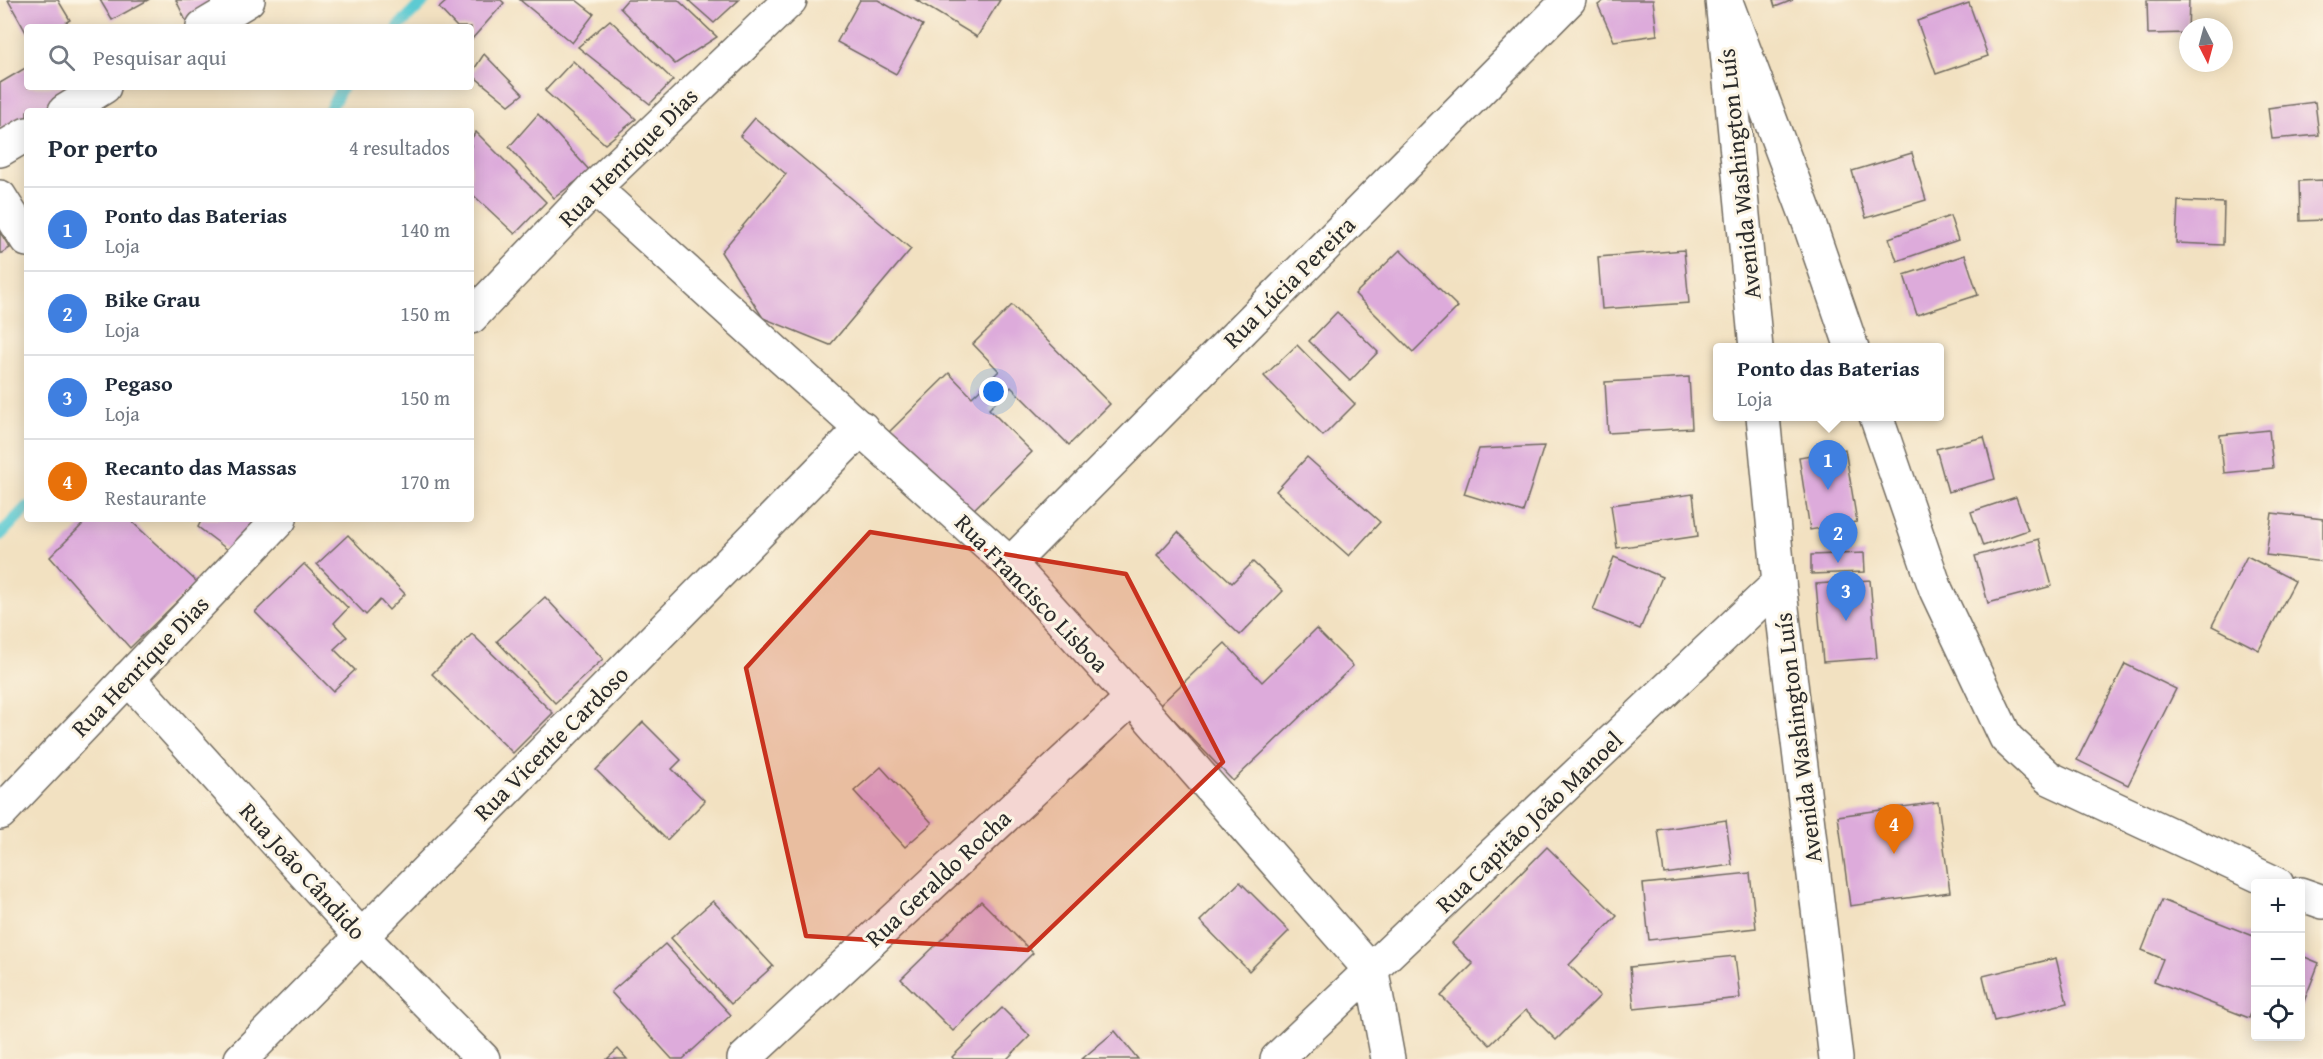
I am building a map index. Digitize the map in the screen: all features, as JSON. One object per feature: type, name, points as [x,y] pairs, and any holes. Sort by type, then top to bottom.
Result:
[{"type":"street","points":[[208,24],[248,0]]},
{"type":"street","name":"Rua Henrique Dias","points":[[474,314],[594,188],[790,0]]},
{"type":"street","name":"Rua Lúcia Pereira","points":[[1010,564],[1569,0]]},
{"type":"street","points":[[1724,0],[1808,220],[1850,343]]},
{"type":"street","name":"Avenida Washington Luís","points":[[1724,0],[1756,343]]},
{"type":"street","points":[[69,108],[99,90]]},
{"type":"street","points":[[0,150],[24,136]]},
{"type":"street","name":"Rua Francisco Lisboa","points":[[594,188],[1010,564],[1132,698],[1371,972]]},
{"type":"street","points":[[0,197],[24,235]]},
{"type":"street","name":"Avenida Washington Luís","points":[[1763,421],[1779,583],[1836,1059]]},
{"type":"street","points":[[1877,421],[1936,590],[2006,738],[2049,778],[2266,879]]},
{"type":"street","name":"Rua Vicente Cardoso","points":[[241,1059],[862,428]]},
{"type":"street","name":"Rua Henrique Dias","points":[[0,813],[277,522]]},
{"type":"street","name":"Rua Capitão João Manoel","points":[[1277,1059],[1779,583]]},
{"type":"street","name":"Rua João Cândido","points":[[128,678],[361,936],[483,1059]]},
{"type":"street","name":"Rua Geraldo Rocha","points":[[744,1059],[1132,698]]},
{"type":"street","points":[[2305,895],[2323,902]]},
{"type":"street","points":[[1371,972],[1388,1059]]},
{"type":"highlighted area","points":[[870,532],[1126,574],[1223,762],[1028,950],[806,936],[746,668]]},
{"type":"building","points":[[8,0],[58,0],[70,20],[63,24],[24,24],[24,29]]},
{"type":"building","points":[[100,0],[148,0],[112,20]]},
{"type":"building","points":[[176,0],[227,0],[186,21]]},
{"type":"building","points":[[448,0],[501,0],[504,3],[474,37],[474,24],[454,24],[439,8]]},
{"type":"building","points":[[520,0],[576,0],[594,14],[572,43]]},
{"type":"building","points":[[627,0],[678,0],[717,37],[675,64],[620,8]]},
{"type":"building","points":[[688,0],[739,0],[714,23]]},
{"type":"building","points":[[860,0],[878,0],[923,25],[896,74],[837,42]]},
{"type":"building","points":[[916,0],[1000,0],[977,37]]},
{"type":"building","points":[[1605,0],[1653,0],[1657,35],[1614,41],[1598,5]]},
{"type":"building","points":[[1773,0],[1793,0],[1775,7]]},
{"type":"building","points":[[2147,0],[2189,0],[2188,18],[2179,18],[2179,33],[2148,34]]},
{"type":"building","points":[[1969,3],[1988,56],[1936,74],[1917,21]]},
{"type":"building","points":[[610,20],[673,80],[650,104],[578,47]]},
{"type":"building","points":[[484,54],[523,94],[509,105],[474,76],[474,69]]},
{"type":"building","points":[[573,61],[636,119],[605,144],[545,91]]},
{"type":"building","points":[[24,69],[24,90],[85,90],[60,108],[24,108],[24,130],[7,140],[0,130],[0,83]]},
{"type":"building","points":[[2315,102],[2319,135],[2272,139],[2268,108]]},
{"type":"building","points":[[538,114],[590,171],[554,198],[509,147]]},
{"type":"building","points":[[755,118],[911,249],[830,345],[763,318],[721,252],[786,174],[740,136]]},
{"type":"building","points":[[476,132],[546,202],[515,234],[474,196],[474,135]]},
{"type":"building","points":[[1912,153],[1926,200],[1866,218],[1852,171]]},
{"type":"building","points":[[2323,180],[2323,220],[2300,221],[2299,181]]},
{"type":"building","points":[[2178,201],[2224,203],[2223,245],[2176,243]]},
{"type":"building","points":[[1950,216],[1958,240],[1897,261],[1889,238]]},
{"type":"building","points":[[0,232],[10,248],[0,254]]},
{"type":"building","points":[[1400,250],[1458,307],[1413,352],[1355,294]]},
{"type":"building","points":[[1684,250],[1689,303],[1602,309],[1598,257]]},
{"type":"building","points":[[1965,255],[1978,295],[1917,315],[1904,275]]},
{"type":"building","points":[[1012,305],[1110,404],[1069,445],[1011,387],[989,409],[1032,452],[966,517],[885,436],[949,373],[972,397],[999,371],[973,344]]},
{"type":"building","points":[[1337,312],[1378,352],[1350,381],[1309,341]]},
{"type":"building","points":[[1297,345],[1355,404],[1323,436],[1264,376]]},
{"type":"building","points":[[1689,377],[1692,428],[1608,433],[1605,382]]},
{"type":"building","points":[[2269,430],[2273,468],[2224,473],[2220,435]]},
{"type":"building","points":[[1984,437],[1995,479],[1948,492],[1936,449]]},
{"type":"building","points":[[1544,446],[1523,512],[1464,494],[1479,449]]},
{"type":"building","points":[[1845,449],[1857,522],[1810,530],[1799,457]]},
{"type":"building","points":[[1307,457],[1380,522],[1349,556],[1276,491]]},
{"type":"building","points":[[1693,494],[1698,536],[1617,548],[1611,505]]},
{"type":"building","points":[[2016,497],[2028,530],[1983,546],[1971,512]]},
{"type":"building","points":[[2272,513],[2323,519],[2323,562],[2266,555]]},
{"type":"building","points":[[85,522],[132,522],[197,582],[130,648],[50,557]]},
{"type":"building","points":[[200,522],[257,522],[232,553],[198,527]]},
{"type":"building","points":[[1178,532],[1232,583],[1253,562],[1283,591],[1240,635],[1157,555]]},
{"type":"building","points":[[348,535],[405,594],[389,610],[380,600],[366,615],[317,564]]},
{"type":"building","points":[[2039,539],[2052,586],[1988,603],[1975,556]]},
{"type":"building","points":[[1864,553],[1865,572],[1811,574],[1811,555]]},
{"type":"building","points":[[2247,556],[2295,581],[2259,650],[2212,626]]},
{"type":"building","points":[[1614,557],[1662,577],[1640,629],[1593,610]]},
{"type":"building","points":[[304,564],[348,608],[334,623],[347,637],[334,649],[355,670],[333,691],[255,612]]},
{"type":"building","points":[[1870,580],[1877,658],[1823,662],[1816,584]]},
{"type":"building","points":[[545,597],[603,659],[555,703],[497,641]]},
{"type":"building","points":[[1316,629],[1353,666],[1233,781],[1160,705],[1225,643],[1262,682]]},
{"type":"building","points":[[472,634],[553,713],[513,753],[432,674]]},
{"type":"building","points":[[2125,664],[2176,689],[2128,785],[2077,760]]},
{"type":"building","points":[[643,722],[681,760],[672,769],[705,801],[667,840],[596,770]]},
{"type":"building","points":[[881,767],[932,823],[905,847],[854,791]]},
{"type":"building","points":[[1938,802],[1950,892],[1850,906],[1838,816]]},
{"type":"building","points":[[1726,820],[1732,865],[1664,874],[1658,830]]},
{"type":"building","points":[[1547,847],[1617,916],[1569,965],[1600,996],[1556,1040],[1526,1010],[1490,1045],[1441,996],[1473,964],[1452,943]]},
{"type":"building","points":[[1750,873],[1756,928],[1649,940],[1643,884]]},
{"type":"building","points":[[1240,882],[1289,931],[1249,971],[1200,921]]},
{"type":"building","points":[[2162,900],[2251,935],[2251,1013],[2249,1018],[2154,981],[2163,959],[2142,950]]},
{"type":"building","points":[[713,901],[773,966],[731,1004],[671,938]]},
{"type":"building","points":[[981,901],[1033,953],[953,1031],[901,979]]},
{"type":"building","points":[[665,944],[731,1015],[683,1059],[672,1059],[611,992]]},
{"type":"building","points":[[1735,956],[1740,998],[1634,1009],[1630,967]]},
{"type":"building","points":[[2305,957],[2319,963],[2305,999]]},
{"type":"building","points":[[2056,958],[2067,1003],[1994,1021],[1983,976]]},
{"type":"building","points":[[1002,1008],[1030,1036],[1007,1059],[954,1059],[952,1057]]},
{"type":"building","points":[[1115,1031],[1138,1059],[1082,1059]]},
{"type":"building","points":[[618,1049],[627,1059],[607,1059]]},
{"type":"waterway","points":[[401,24],[425,0]]},
{"type":"waterway","points":[[331,108],[340,90]]},
{"type":"waterway","points":[[0,535],[24,510]]},
{"type":"place","name":"Ponto das Baterias","points":[[1828,490]]},
{"type":"place","name":"Bike Grau","points":[[1838,563]]},
{"type":"place","name":"Pegaso","points":[[1846,621]]},
{"type":"place","name":"Recanto das Massas","points":[[1894,854]]}]
